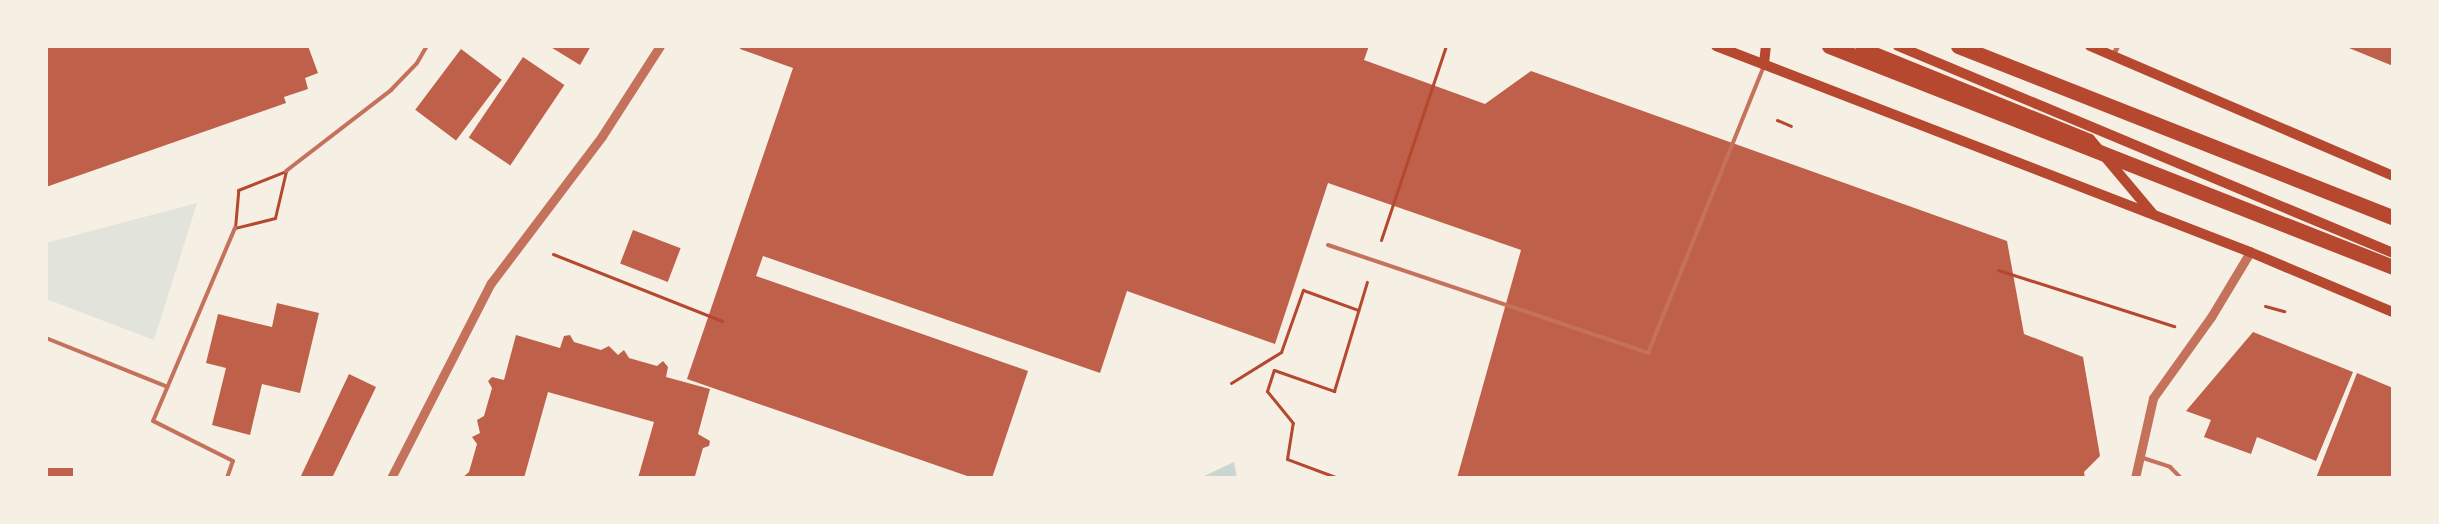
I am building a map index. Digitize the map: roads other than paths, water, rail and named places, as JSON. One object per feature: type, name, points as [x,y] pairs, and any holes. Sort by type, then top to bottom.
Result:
[{"type":"highway","points":[[1829,46],[2393,267]]},
{"type":"highway","points":[[1958,46],[2393,217]]},
{"type":"main road","points":[[1716,46],[2250,252],[2393,312]]},
{"type":"main road","points":[[1764,64],[1766,46]]},
{"type":"main road","points":[[1860,46],[2090,139],[2153,214]]},
{"type":"main road","points":[[1898,46],[2393,253]]},
{"type":"main road","points":[[2090,46],[2115,51],[2393,176]]},
{"type":"street","points":[[391,478],[491,283],[602,136],[660,46]]},
{"type":"street","points":[[2135,478],[2153,398],[2211,317],[2250,252]]},
{"type":"lane","points":[[286,172],[391,90],[417,63],[427,46]]},
{"type":"lane","points":[[1328,245],[1648,354],[1764,64]]},
{"type":"lane","points":[[227,478],[233,461],[154,421],[235,228]]},
{"type":"lane","points":[[46,338],[168,387]]},
{"type":"lane","points":[[2140,457],[2170,467],[2181,478]]}]
